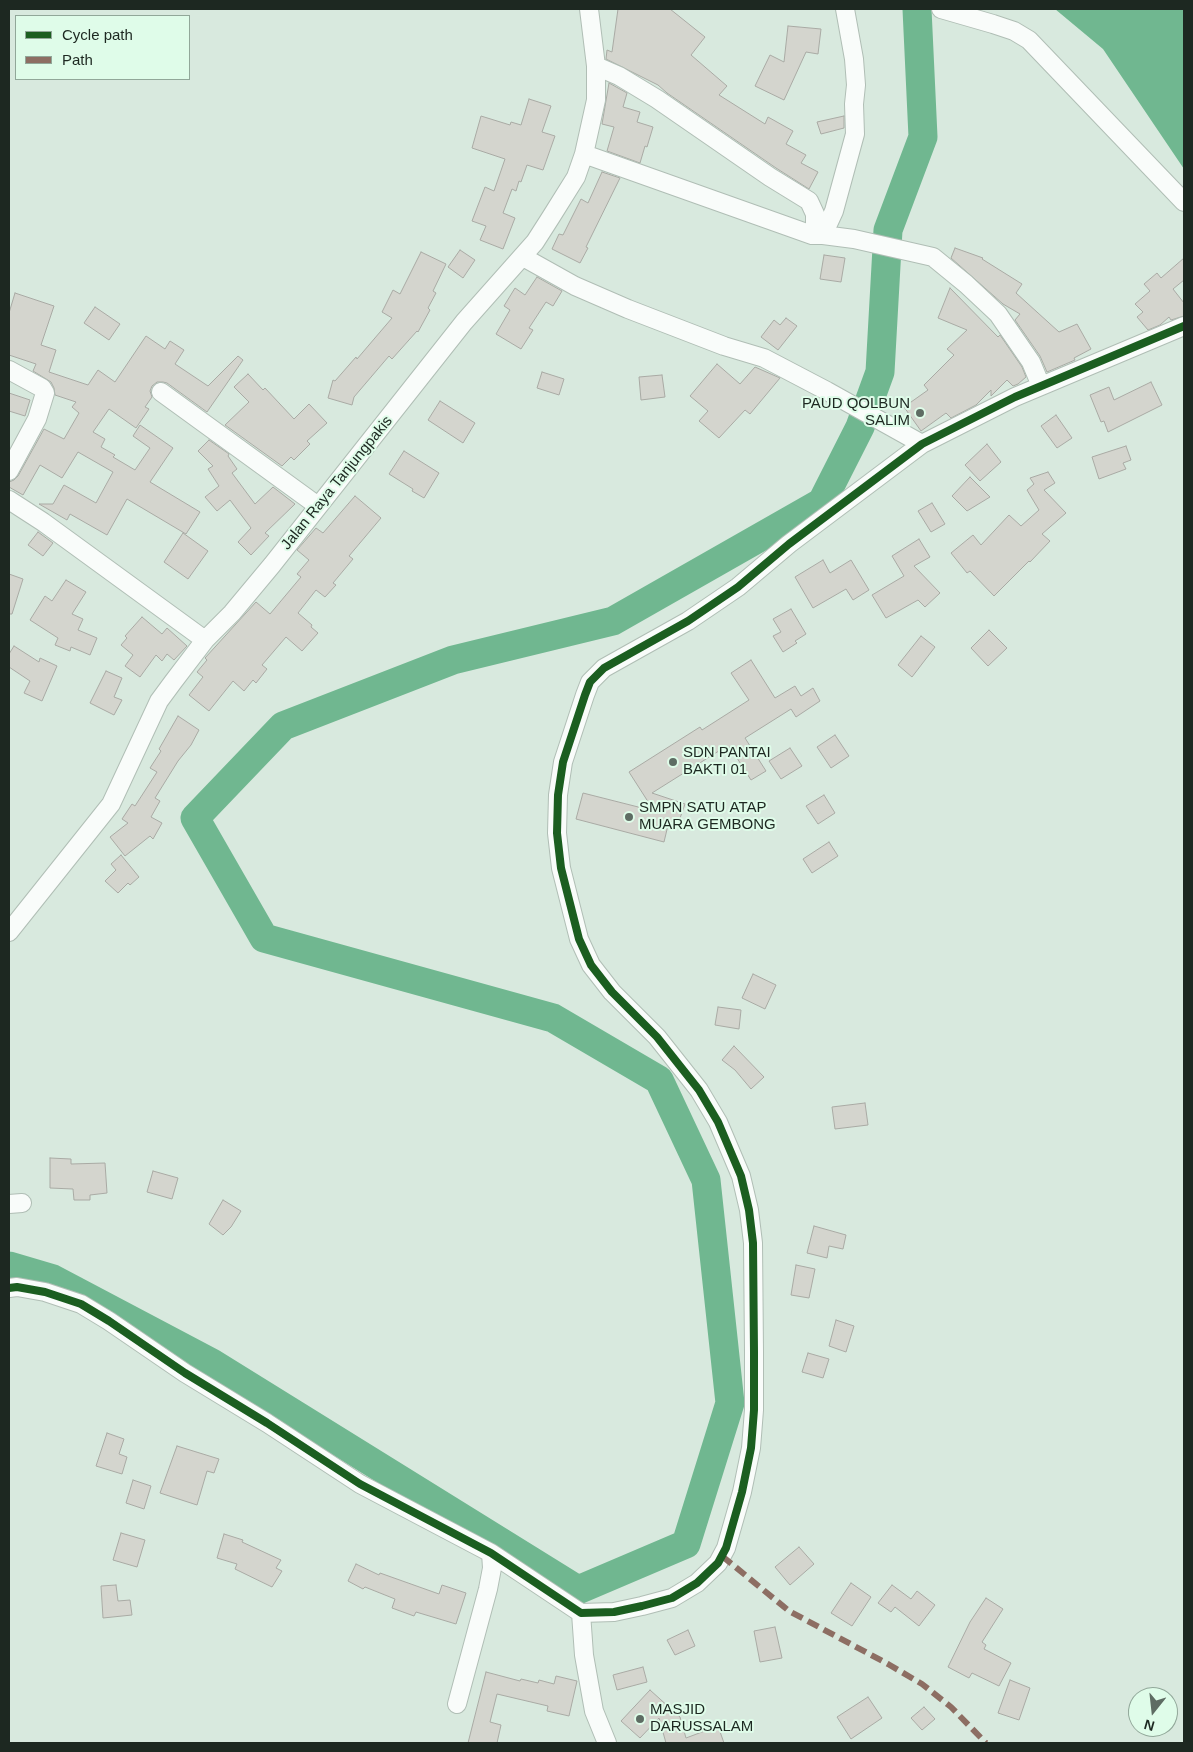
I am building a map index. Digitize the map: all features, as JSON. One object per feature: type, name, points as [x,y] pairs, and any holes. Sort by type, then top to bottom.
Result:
[{"type":"street","name":"Jalan Raya Tanjungpakis","points":[[9,932],[111,804],[159,702],[205,640],[232,613],[464,322],[523,257],[535,242],[576,177],[584,154],[596,100],[596,66],[589,9]]},
{"type":"street","points":[[817,235],[834,211],[855,134],[854,104],[856,85],[854,59],[845,9]]},
{"type":"street","points":[[940,9],[993,24],[1029,40],[1184,202]]},
{"type":"street","points":[[596,66],[619,76],[657,99],[770,177],[809,201],[815,214],[817,235]]},
{"type":"street","points":[[584,154],[817,235],[870,243],[933,257],[998,314],[1031,362],[1041,386]]},
{"type":"street","points":[[523,257],[576,286],[628,309],[724,346],[764,358],[922,444]]},
{"type":"street","points":[[9,1288],[17,1287],[45,1292],[81,1304],[185,1373],[268,1423],[360,1484],[492,1553],[581,1613],[614,1612],[672,1598],[697,1583],[718,1564],[726,1548],[742,1492],[751,1448],[754,1410],[753,1243],[749,1210],[741,1176],[718,1122],[699,1090],[680,1064],[657,1036],[612,992],[591,965],[579,939],[561,868],[557,833],[558,795],[563,762],[590,682],[604,668],[688,621],[731,592],[789,544],[922,444],[1015,397],[1184,326]]},
{"type":"street","points":[[9,370],[42,388],[45,394],[37,419],[9,471]]},
{"type":"street","points":[[161,392],[318,506]]},
{"type":"street","points":[[9,500],[43,522],[205,640]]},
{"type":"street","points":[[457,1704],[488,1589],[492,1568],[492,1553]]},
{"type":"street","points":[[581,1613],[584,1655],[592,1702],[607,1743]]},
{"type":"shaded area","points":[[1055,9],[1184,9],[1184,169],[1103,49]]},
{"type":"building","points":[[618,9],[670,9],[705,37],[691,55],[727,86],[719,95],[765,124],[768,117],[793,131],[786,144],[806,155],[801,163],[818,172],[809,189],[658,85],[606,59],[607,50],[612,52]]},
{"type":"building","points":[[788,26],[821,29],[818,54],[806,52],[784,100],[755,86],[770,55],[784,62]]},
{"type":"building","points":[[609,83],[627,93],[623,107],[640,112],[637,122],[653,127],[640,163],[607,151],[614,127],[602,124]]},
{"type":"building","points":[[529,99],[551,106],[542,132],[555,136],[543,170],[527,165],[516,191],[512,189],[503,213],[515,218],[503,249],[480,240],[486,226],[472,221],[485,187],[494,191],[505,159],[472,148],[481,116],[510,125],[511,122],[521,125]]},
{"type":"building","points":[[844,116],[844,128],[821,134],[817,122]]},
{"type":"building","points":[[602,172],[620,178],[580,263],[552,249],[559,234],[563,235],[581,199],[588,203]]},
{"type":"building","points":[[955,248],[983,258],[1022,284],[1016,293],[1059,332],[1077,324],[1091,349],[1074,358],[1075,360],[1047,372],[1040,356],[1015,320],[1020,314],[1003,304],[951,258]]},
{"type":"building","points":[[460,250],[475,260],[463,278],[448,267]]},
{"type":"building","points":[[421,252],[446,264],[433,291],[436,293],[428,308],[430,310],[418,332],[392,359],[389,356],[354,397],[352,405],[328,398],[333,380],[335,381],[356,357],[357,359],[392,318],[382,312],[393,290],[400,294]]},
{"type":"building","points":[[824,255],[845,258],[841,282],[820,279]]},
{"type":"building","points":[[1184,258],[1184,280],[1173,289],[1184,303],[1184,316],[1171,320],[1169,317],[1160,325],[1148,330],[1137,317],[1143,312],[1135,304],[1150,291],[1144,284],[1157,273],[1161,278]]},
{"type":"building","points":[[537,277],[562,291],[553,306],[546,302],[529,328],[533,330],[521,349],[496,334],[510,310],[504,306],[515,288],[525,295]]},
{"type":"building","points":[[950,288],[998,337],[1000,335],[1022,367],[1026,377],[1013,386],[1007,380],[991,396],[991,390],[976,405],[951,418],[946,413],[921,431],[904,407],[928,390],[924,385],[954,355],[947,349],[967,330],[938,318]]},
{"type":"building","points":[[15,293],[54,306],[41,345],[56,350],[49,372],[88,385],[98,370],[115,382],[146,336],[165,349],[170,341],[184,350],[175,364],[208,386],[238,356],[243,360],[207,412],[167,383],[157,382],[152,386],[150,391],[152,397],[145,407],[149,409],[136,428],[109,409],[93,432],[105,439],[101,447],[115,455],[113,457],[135,470],[150,448],[133,436],[140,425],[173,448],[150,482],[200,512],[186,534],[127,499],[107,535],[70,514],[67,520],[39,504],[53,504],[64,485],[96,503],[113,472],[78,452],[62,478],[40,465],[23,495],[9,487],[9,482],[18,476],[44,429],[64,439],[79,413],[72,407],[76,402],[55,395],[51,382],[33,371],[36,364],[9,355],[9,313]]},
{"type":"building","points":[[95,307],[120,324],[109,340],[84,323]]},
{"type":"building","points":[[786,318],[797,326],[778,350],[761,337],[774,320],[780,325]]},
{"type":"building","points":[[717,364],[740,384],[755,367],[780,378],[750,414],[745,410],[719,438],[699,421],[708,411],[690,396]]},
{"type":"building","points":[[542,372],[564,379],[559,395],[537,388]]},
{"type":"building","points":[[248,374],[263,390],[265,388],[294,419],[309,404],[327,423],[307,441],[310,444],[294,460],[291,457],[282,466],[225,425],[249,402],[234,387]]},
{"type":"building","points":[[662,375],[665,397],[641,400],[639,377]]},
{"type":"building","points":[[1151,382],[1162,405],[1108,432],[1104,421],[1101,422],[1090,395],[1109,387],[1114,400]]},
{"type":"building","points":[[9,393],[30,400],[25,416],[9,411]]},
{"type":"building","points":[[440,401],[475,423],[463,443],[428,420]]},
{"type":"building","points":[[1056,415],[1072,438],[1057,448],[1041,426]]},
{"type":"building","points":[[209,440],[229,454],[228,456],[237,469],[232,473],[255,504],[273,487],[295,504],[265,533],[269,536],[251,555],[238,542],[251,528],[230,500],[217,511],[205,497],[219,486],[208,469],[213,466],[198,451]]},
{"type":"building","points":[[987,444],[1001,462],[980,481],[965,465]]},
{"type":"building","points":[[1126,446],[1131,460],[1123,463],[1126,469],[1099,479],[1092,457]]},
{"type":"building","points":[[404,451],[439,473],[424,498],[389,474]]},
{"type":"building","points":[[1048,472],[1055,483],[1044,490],[1066,513],[1042,534],[1050,541],[994,596],[970,571],[967,573],[951,553],[973,535],[981,545],[1009,515],[1021,526],[1039,510],[1027,490],[1034,484],[1030,478]]},
{"type":"building","points":[[970,477],[990,497],[967,511],[952,496]]},
{"type":"building","points":[[355,496],[381,518],[349,556],[353,559],[333,583],[336,585],[325,597],[316,590],[298,613],[318,633],[302,651],[286,637],[262,665],[267,669],[256,683],[253,680],[244,691],[233,681],[209,711],[189,695],[203,677],[197,672],[207,660],[205,658],[256,602],[270,614],[301,577],[297,574],[309,560],[297,550],[316,528],[323,533]]},
{"type":"building","points":[[932,503],[945,524],[931,532],[918,511]]},
{"type":"building","points":[[38,532],[53,543],[43,556],[28,545]]},
{"type":"building","points":[[183,533],[208,551],[188,579],[164,562]]},
{"type":"building","points":[[919,539],[930,557],[914,566],[940,593],[925,607],[918,600],[886,618],[872,595],[904,576],[892,556]]},
{"type":"building","points":[[823,560],[830,573],[851,560],[869,590],[853,600],[846,589],[813,608],[795,577]]},
{"type":"building","points":[[9,574],[23,579],[12,614],[9,614]]},
{"type":"building","points":[[66,580],[86,592],[72,614],[83,619],[78,630],[97,638],[90,655],[71,647],[70,651],[55,645],[58,638],[30,620],[45,596],[52,601]]},
{"type":"building","points":[[791,609],[806,634],[795,641],[797,643],[783,652],[773,636],[781,632],[773,619]]},
{"type":"building","points":[[142,617],[162,634],[167,628],[187,646],[174,660],[167,654],[162,661],[156,655],[140,677],[125,666],[133,655],[121,645],[127,638],[125,636]]},
{"type":"building","points":[[989,630],[1007,648],[988,666],[971,648]]},
{"type":"building","points":[[921,636],[935,647],[912,677],[898,665]]},
{"type":"building","points":[[14,646],[39,662],[40,658],[57,666],[42,701],[24,693],[30,681],[9,667],[9,654]]},
{"type":"building","points":[[751,660],[775,698],[795,686],[801,696],[813,688],[820,701],[796,717],[791,709],[745,738],[766,771],[751,780],[730,747],[723,752],[722,749],[652,793],[685,804],[678,824],[669,821],[664,842],[576,819],[583,793],[654,811],[629,772],[700,727],[702,730],[749,700],[731,673]]},
{"type":"building","points":[[106,671],[122,678],[114,697],[122,700],[114,715],[90,703]]},
{"type":"building","points":[[178,716],[199,730],[155,798],[160,801],[151,817],[162,823],[153,839],[150,836],[125,856],[110,837],[128,823],[122,819],[132,804],[135,806],[157,772],[150,768],[161,751],[159,749]]},
{"type":"building","points":[[835,735],[849,756],[831,768],[817,747]]},
{"type":"building","points":[[790,748],[802,766],[781,779],[769,761]]},
{"type":"building","points":[[824,795],[835,813],[818,824],[806,806]]},
{"type":"building","points":[[829,842],[838,856],[812,873],[803,859]]},
{"type":"building","points":[[121,855],[139,877],[130,885],[128,883],[118,893],[105,881],[116,870],[111,864]]},
{"type":"building","points":[[753,974],[776,985],[765,1009],[742,998]]},
{"type":"building","points":[[718,1007],[741,1010],[739,1029],[715,1025]]},
{"type":"building","points":[[734,1046],[764,1077],[751,1089],[735,1070],[722,1060]]},
{"type":"building","points":[[865,1103],[868,1125],[835,1129],[832,1107]]},
{"type":"building","points":[[50,1158],[71,1159],[71,1164],[105,1163],[107,1193],[90,1195],[90,1200],[74,1200],[73,1189],[50,1188]]},
{"type":"building","points":[[153,1171],[178,1178],[172,1199],[147,1192]]},
{"type":"building","points":[[223,1200],[241,1211],[231,1227],[223,1235],[209,1224]]},
{"type":"building","points":[[814,1226],[846,1235],[843,1249],[829,1246],[827,1258],[807,1253]]},
{"type":"building","points":[[796,1265],[815,1269],[809,1298],[791,1295]]},
{"type":"building","points":[[836,1320],[854,1326],[846,1352],[829,1346]]},
{"type":"building","points":[[808,1353],[829,1359],[823,1378],[802,1372]]},
{"type":"building","points":[[107,1433],[124,1439],[119,1454],[127,1457],[122,1474],[96,1466]]},
{"type":"building","points":[[177,1446],[219,1459],[214,1473],[207,1471],[197,1505],[160,1493]]},
{"type":"building","points":[[133,1480],[151,1486],[144,1509],[126,1503]]},
{"type":"building","points":[[121,1533],[145,1540],[137,1567],[113,1560]]},
{"type":"building","points":[[224,1534],[243,1540],[242,1542],[281,1560],[276,1568],[282,1571],[272,1587],[235,1569],[237,1564],[217,1558]]},
{"type":"building","points":[[799,1547],[814,1564],[790,1585],[775,1567]]},
{"type":"building","points":[[356,1564],[379,1575],[380,1573],[439,1594],[442,1585],[466,1593],[456,1624],[416,1612],[414,1616],[392,1608],[395,1599],[365,1587],[363,1589],[348,1581]]},
{"type":"building","points":[[851,1583],[871,1597],[852,1626],[831,1613]]},
{"type":"building","points":[[116,1585],[118,1601],[130,1600],[132,1615],[103,1618],[101,1586]]},
{"type":"building","points":[[892,1585],[911,1599],[917,1591],[935,1605],[919,1626],[895,1607],[891,1612],[878,1603]]},
{"type":"building","points":[[986,1598],[1003,1609],[982,1642],[986,1645],[984,1649],[1011,1663],[999,1686],[972,1673],[969,1678],[948,1667],[970,1622]]},
{"type":"building","points":[[775,1627],[782,1658],[760,1662],[754,1631]]},
{"type":"building","points":[[688,1630],[695,1646],[675,1655],[667,1640]]},
{"type":"building","points":[[643,1667],[647,1682],[617,1690],[613,1675]]},
{"type":"building","points":[[486,1672],[520,1681],[521,1679],[538,1683],[539,1680],[554,1684],[556,1676],[577,1681],[569,1716],[547,1711],[548,1706],[497,1694],[490,1722],[501,1725],[497,1743],[468,1743]]},
{"type":"building","points":[[1010,1680],[1030,1688],[1019,1720],[998,1713]]},
{"type":"building","points":[[650,1690],[680,1717],[686,1738],[718,1726],[724,1743],[666,1743],[659,1718],[640,1738],[621,1721]]},
{"type":"building","points":[[868,1697],[882,1718],[851,1739],[837,1717]]},
{"type":"building","points":[[924,1707],[935,1719],[922,1730],[911,1718]]},
{"type":"waterway","points":[[9,1266],[53,1279],[212,1363],[578,1590],[686,1544],[730,1403],[706,1180],[659,1080],[553,1018],[264,938],[195,818],[283,726],[453,660],[613,621],[822,502],[860,427],[880,372],[888,230],[923,137],[917,9]]},
{"type":"marked path","points":[[722,1556],[789,1611],[922,1684],[951,1707],[986,1743]]},
{"type":"cycle path","points":[[9,1288],[17,1287],[45,1292],[81,1304],[185,1373],[267,1423],[360,1484],[491,1553],[581,1613],[614,1612],[642,1606],[672,1598],[697,1583],[718,1563],[726,1548],[742,1492],[751,1448],[754,1410],[753,1243],[749,1210],[741,1176],[718,1122],[699,1090],[657,1037],[612,992],[591,965],[579,939],[561,868],[557,833],[558,795],[563,762],[590,682],[604,668],[688,621],[738,587],[789,544],[922,444],[1015,397],[1184,326]]},
{"type":"place","name":"PAUD QOLBUN SALIM","points":[[920,413]]},
{"type":"place","name":"SDN PANTAI BAKTI 01","points":[[673,762]]},
{"type":"place","name":"SMPN SATU ATAP MUARA GEMBONG","points":[[629,817]]},
{"type":"place","name":"MASJID DARUSSALAM","points":[[640,1719]]}]
